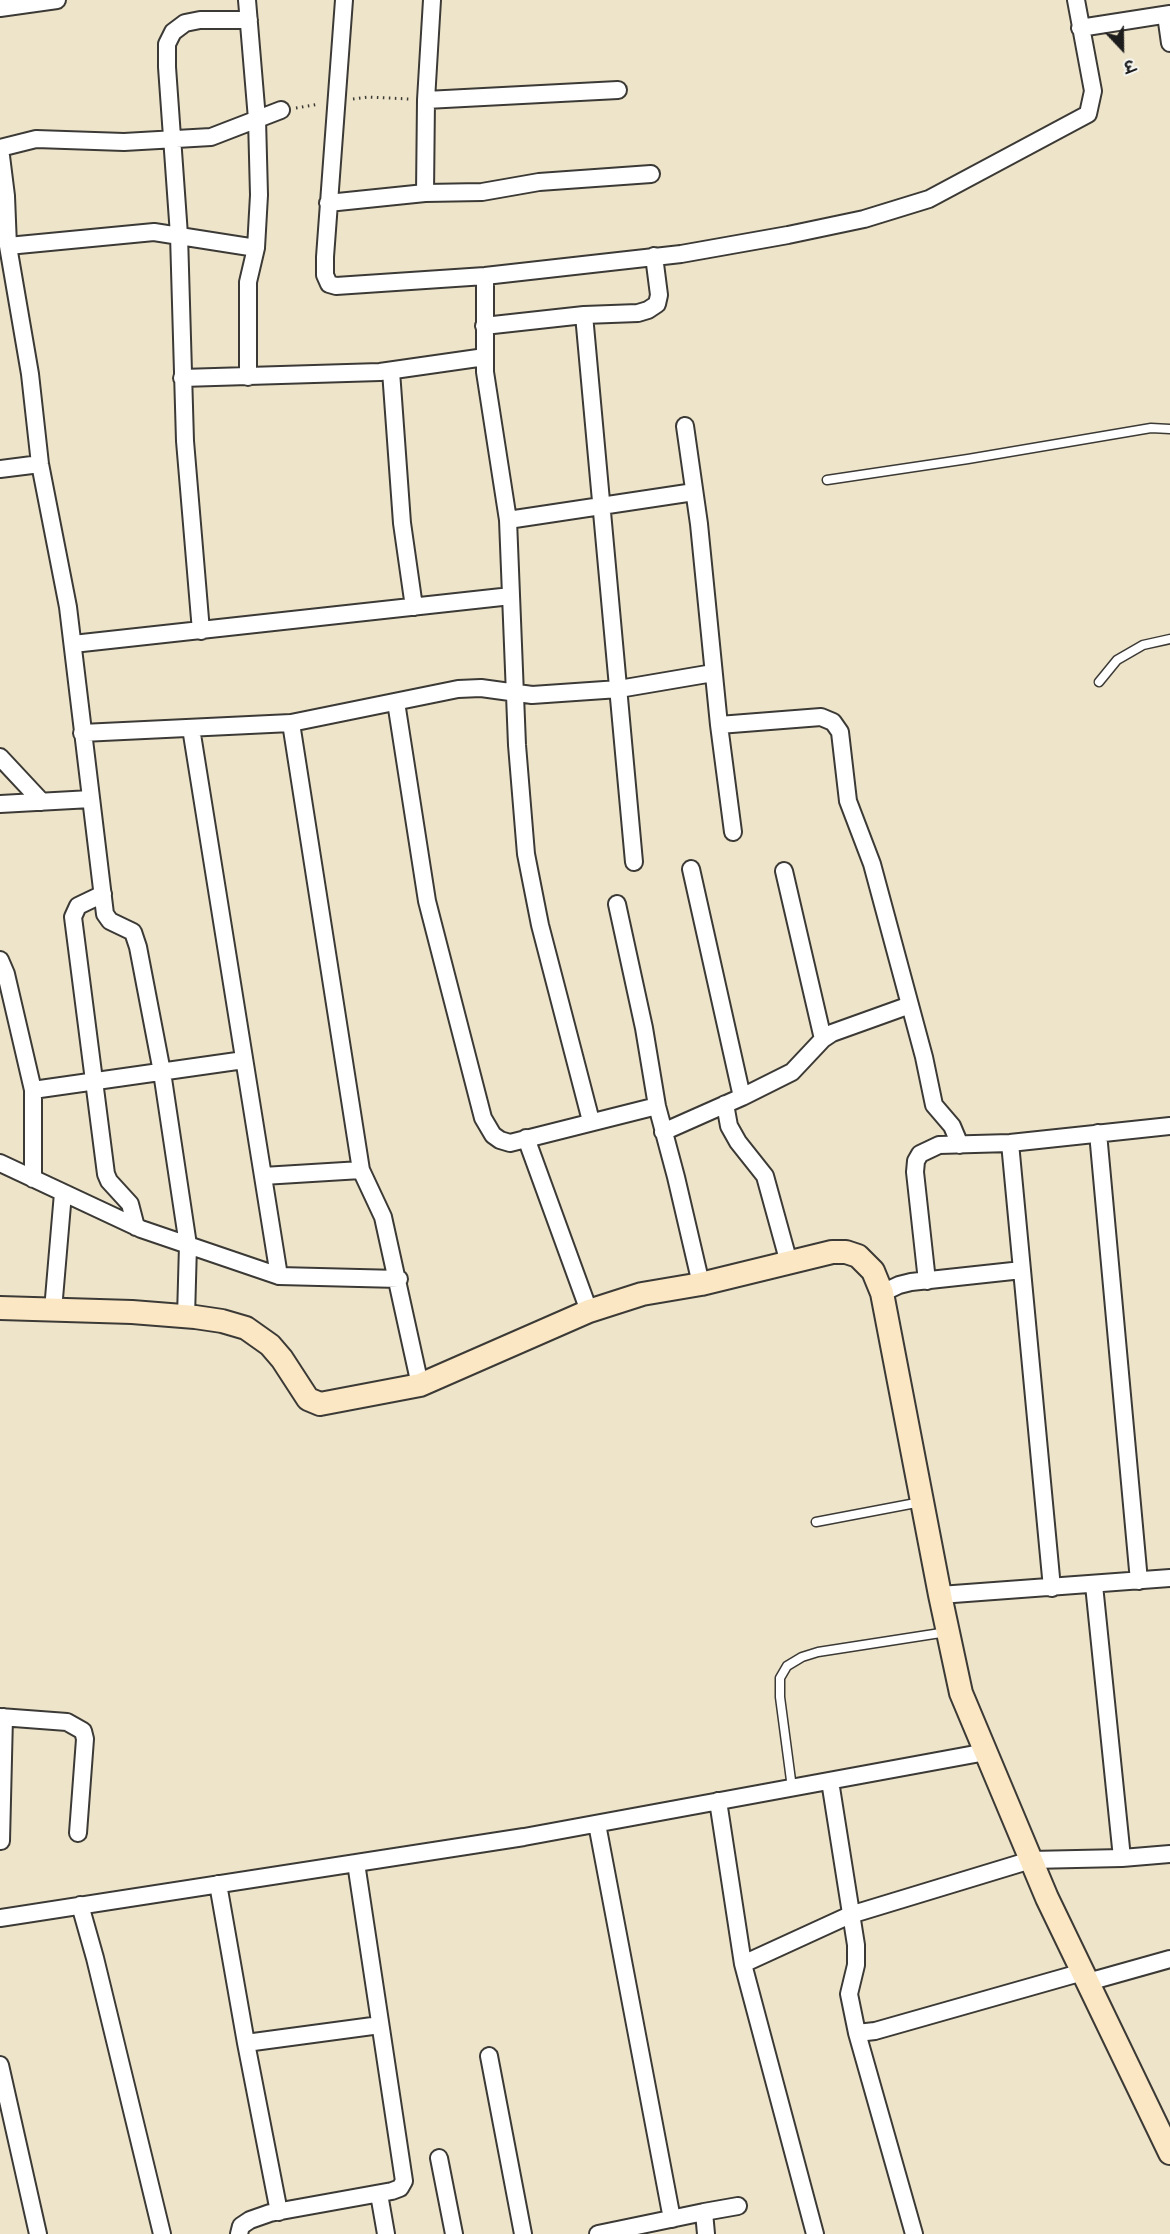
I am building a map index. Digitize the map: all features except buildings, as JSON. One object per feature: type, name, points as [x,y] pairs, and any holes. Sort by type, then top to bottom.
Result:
[{"type":"street","points":[[0,8],[57,0]]},
{"type":"street","points":[[247,0],[257,119],[260,195],[256,248],[248,282],[248,376]]},
{"type":"street","points":[[344,0],[338,102],[328,203],[325,274],[329,284],[352,285],[485,276],[654,256],[788,236],[864,219],[928,199],[1088,114],[1092,91],[1076,0]]},
{"type":"street","points":[[425,193],[426,100],[432,0]]},
{"type":"street","points":[[1080,28],[1168,15],[1170,43]]},
{"type":"street","points":[[201,631],[185,441],[179,235],[167,44],[173,32],[185,23],[201,20],[249,20]]},
{"type":"street","points":[[426,100],[618,90]]},
{"type":"street","points":[[186,1317],[188,1245],[162,1072],[135,936],[133,932],[110,921],[105,914],[73,644],[54,528],[40,464],[30,374],[7,278],[9,246],[0,148],[36,139],[124,142],[211,137],[281,110]]},
{"type":"street","points":[[328,203],[425,193],[482,192],[539,182],[651,174]]},
{"type":"street","points":[[9,246],[154,232],[256,248]]},
{"type":"street","points":[[484,326],[584,315],[638,313],[648,310],[657,303],[659,295],[654,256]]},
{"type":"street","points":[[485,276],[485,357],[508,520],[517,745],[526,854],[532,891],[591,1121]]},
{"type":"street","points":[[584,315],[634,862]]},
{"type":"street","points":[[182,378],[391,371],[485,357]]},
{"type":"street","points":[[391,371],[402,515],[414,607]]},
{"type":"street","points":[[685,426],[733,832]]},
{"type":"street","points":[[0,469],[40,464]]},
{"type":"street","points":[[508,520],[694,492]]},
{"type":"street","points":[[73,644],[511,596]]},
{"type":"street","points":[[82,733],[291,723],[470,688],[502,690],[532,696],[619,689],[713,674]]},
{"type":"street","points":[[396,702],[427,901],[483,1118],[493,1135],[510,1143],[657,1106]]},
{"type":"street","points":[[719,726],[821,717],[832,723],[840,732],[848,801],[872,864],[934,1105],[952,1126],[960,1144]]},
{"type":"street","points":[[291,723],[361,1170],[383,1217],[399,1279],[420,1385]]},
{"type":"street","points":[[191,728],[279,1276]]},
{"type":"street","points":[[0,757],[42,802]]},
{"type":"street","points":[[0,804],[91,799]]},
{"type":"street","points":[[692,869],[742,1097]]},
{"type":"street","points":[[784,871],[823,1039]]},
{"type":"street","points":[[103,894],[78,906],[73,917],[106,1174],[109,1181],[130,1204],[136,1227]]},
{"type":"street","points":[[617,904],[644,1028],[657,1106],[701,1284]]},
{"type":"street","points":[[0,960],[6,974],[33,1090],[33,1179]]},
{"type":"street","points":[[663,1132],[742,1097],[792,1071],[823,1039],[832,1033],[910,1005]]},
{"type":"street","points":[[33,1090],[244,1060]]},
{"type":"street","points":[[725,1104],[729,1126],[738,1142],[765,1176],[789,1263]]},
{"type":"street","points":[[927,1281],[915,1172],[916,1161],[920,1154],[939,1145],[1010,1143],[1170,1126]]},
{"type":"street","points":[[1098,1133],[1139,1581]]},
{"type":"street","points":[[526,1138],[589,1311]]},
{"type":"street","points":[[1010,1143],[1052,1588]]},
{"type":"street","points":[[0,1163],[136,1227],[279,1276],[399,1279]]},
{"type":"street","points":[[263,1176],[361,1170]]},
{"type":"street","points":[[53,1310],[63,1193]]},
{"type":"street","points":[[0,1308],[132,1312],[222,1321],[246,1328],[270,1345],[308,1399],[320,1404],[420,1385],[589,1311],[642,1294],[701,1284],[832,1252],[846,1252],[858,1256],[873,1271],[882,1293],[961,1693],[1031,1860],[1170,2153]]},
{"type":"street","points":[[882,1293],[899,1285],[1022,1270]]},
{"type":"street","points":[[940,1595],[1170,1578]]},
{"type":"street","points":[[1094,1585],[1122,1858]]},
{"type":"street","points":[[1,1840],[2,1717],[67,1722],[83,1731],[85,1739],[78,1833]]},
{"type":"street","points":[[0,1918],[597,1824],[986,1752]]},
{"type":"street","points":[[830,1781],[856,1945],[856,1965],[849,1994],[857,2033],[914,2234]]},
{"type":"street","points":[[718,1801],[743,1964],[815,2234]]},
{"type":"street","points":[[597,1824],[672,2219]]},
{"type":"street","points":[[743,1964],[850,1916],[1031,1860],[1122,1858],[1170,1854]]},
{"type":"street","points":[[239,2234],[241,2226],[250,2220],[279,2212],[379,2194],[400,2188],[404,2181],[356,1863]]},
{"type":"street","points":[[219,1884],[246,2043],[279,2212]]},
{"type":"street","points":[[80,1905],[162,2234]]},
{"type":"street","points":[[857,2033],[875,2031],[1085,1977],[1170,1959]]},
{"type":"street","points":[[246,2043],[380,2025]]},
{"type":"street","points":[[489,2056],[522,2234]]},
{"type":"street","points":[[0,2065],[38,2234]]},
{"type":"street","points":[[439,2158],[454,2234]]},
{"type":"street","points":[[379,2194],[386,2234]]},
{"type":"street","points":[[598,2234],[626,2231],[738,2206]]},
{"type":"street","points":[[704,2212],[706,2234]]},
{"type":"lane","points":[[826,480],[1151,428],[1170,429]]},
{"type":"lane","points":[[1099,682],[1117,660],[1143,645],[1170,639]]},
{"type":"lane","points":[[816,1522],[922,1502]]},
{"type":"lane","points":[[792,1788],[780,1696],[780,1678],[787,1666],[802,1657],[818,1652],[948,1632]]}]
